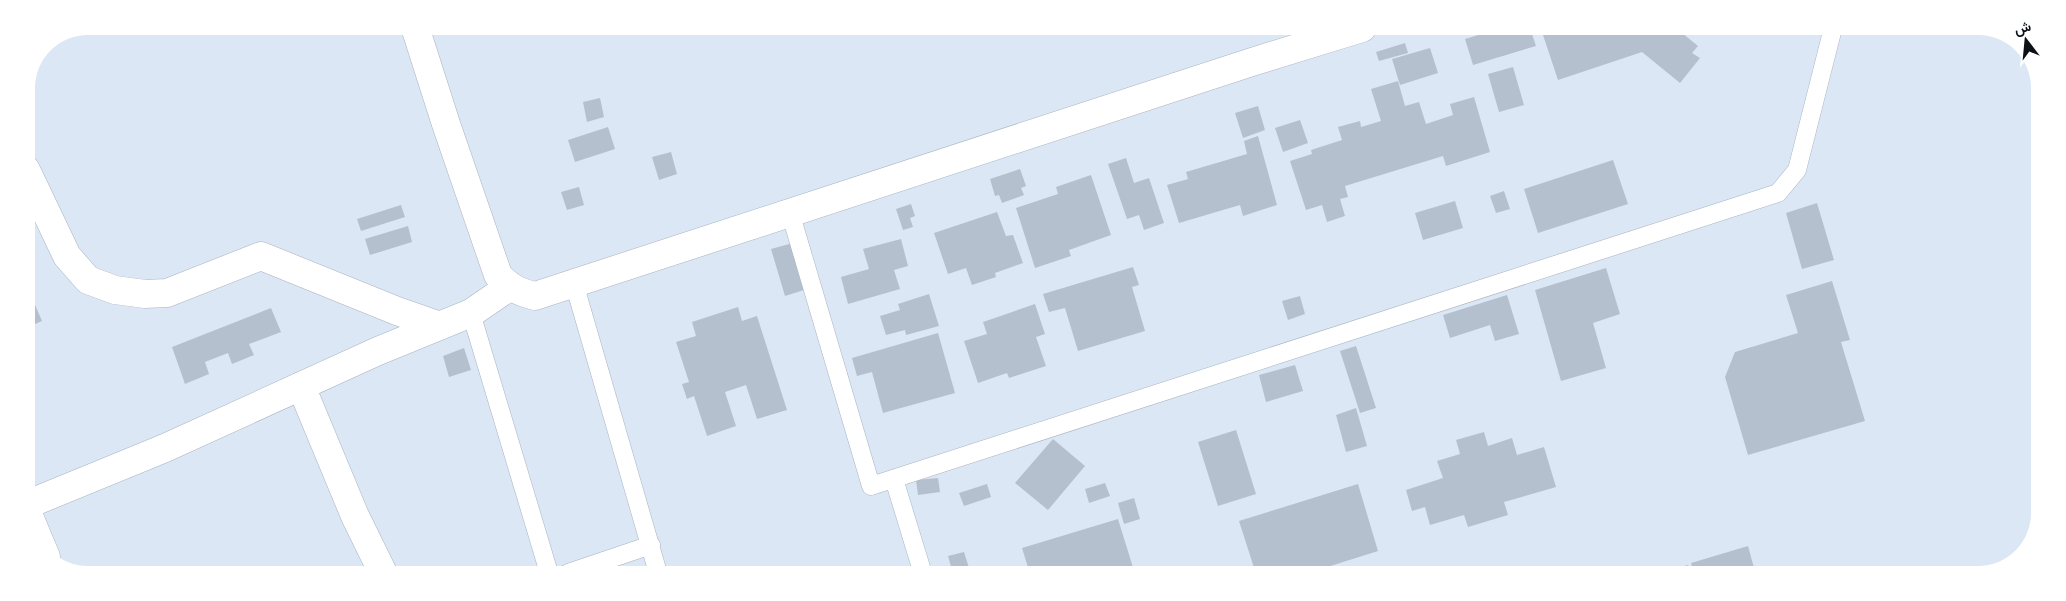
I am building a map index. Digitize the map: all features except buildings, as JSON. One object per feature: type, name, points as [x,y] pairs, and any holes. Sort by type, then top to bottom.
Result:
[{"type":"street","points":[[418,35],[498,275],[509,287],[535,296],[1340,35]]},
{"type":"street","points":[[35,189],[67,256],[88,280],[106,287],[146,294],[167,293],[261,256],[397,311],[440,326]]},
{"type":"street","points":[[35,503],[471,313],[509,287]]},
{"type":"street","points":[[301,386],[355,516],[380,566]]},
{"type":"lane","points":[[790,212],[871,486],[1778,193],[1798,170],[1832,35]]},
{"type":"lane","points":[[574,283],[652,545],[656,566]]},
{"type":"lane","points":[[471,313],[547,566]]},
{"type":"lane","points":[[894,479],[921,566]]},
{"type":"lane","points":[[589,566],[652,545]]}]
